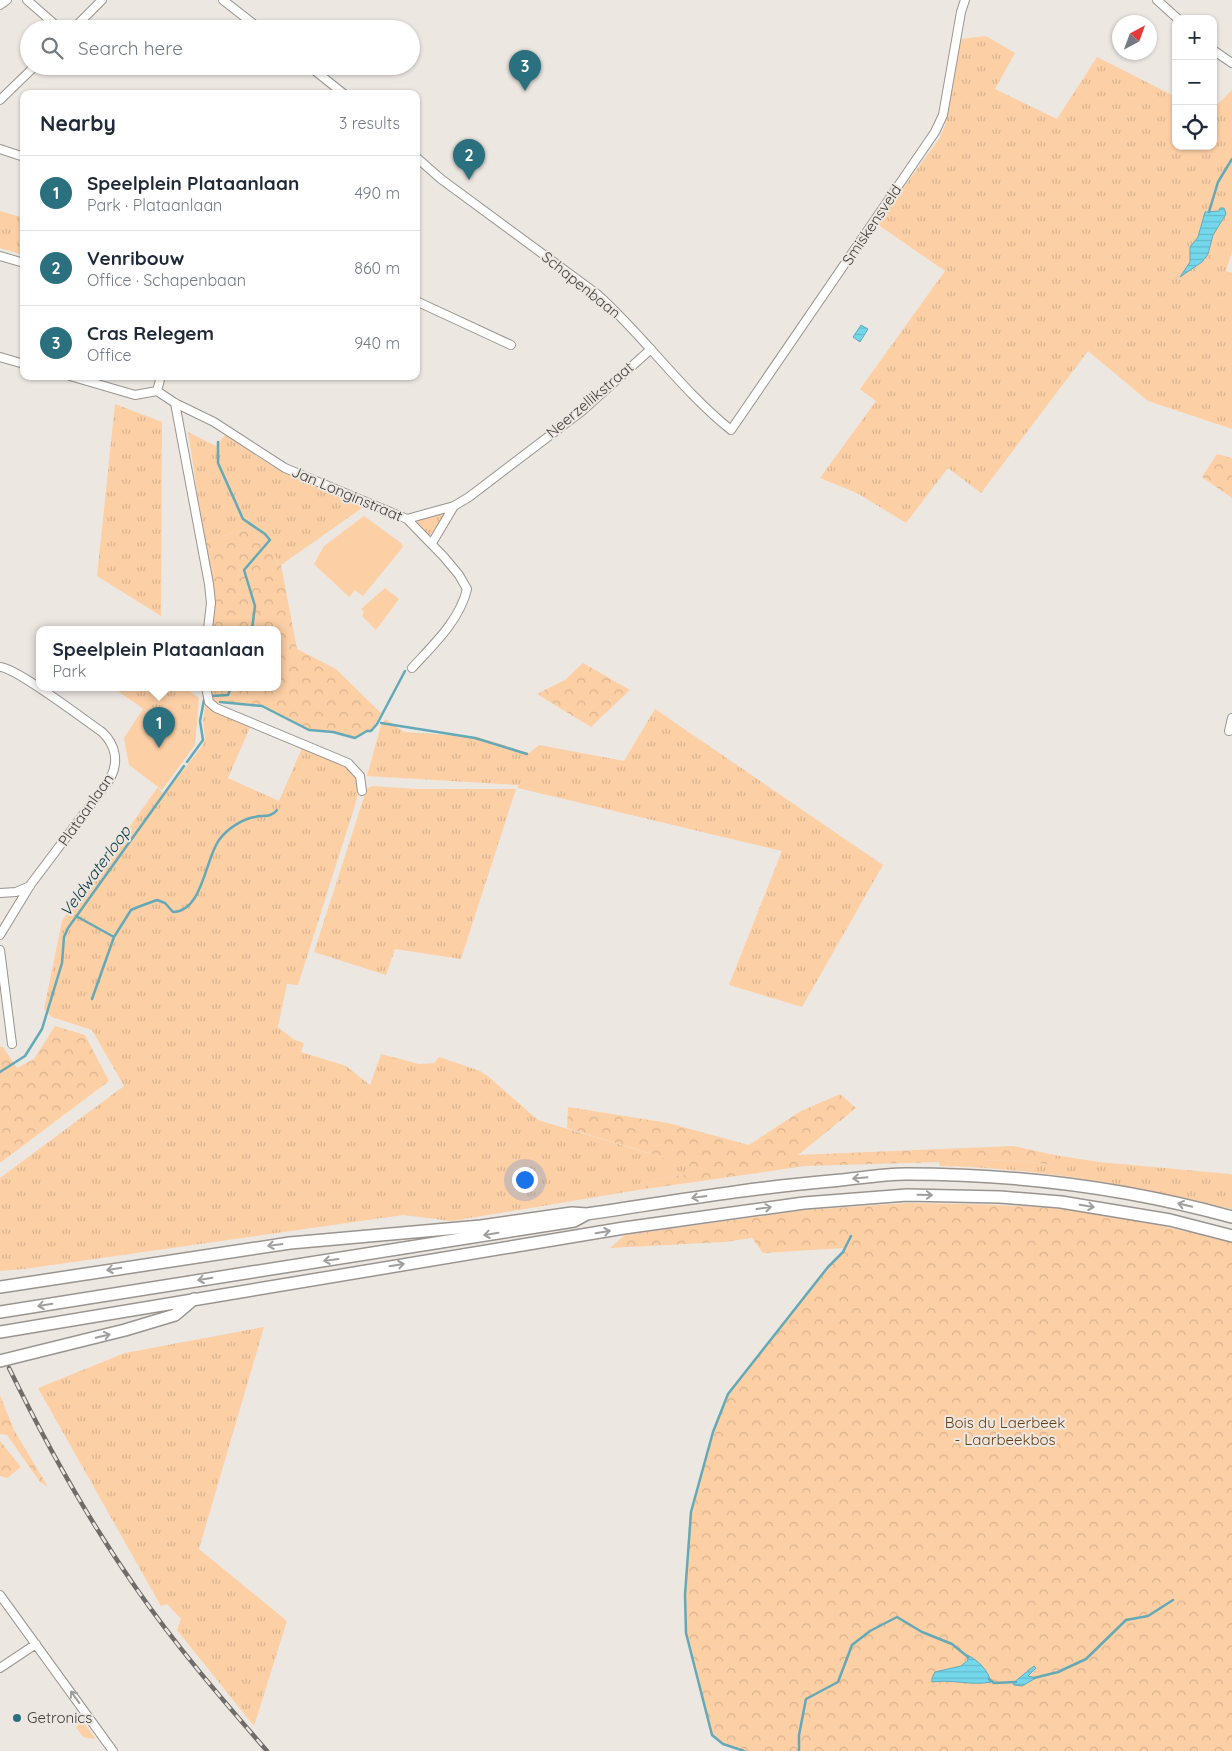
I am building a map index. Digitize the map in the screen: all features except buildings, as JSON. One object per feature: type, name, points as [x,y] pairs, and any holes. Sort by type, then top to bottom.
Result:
[{"type":"highway","points":[[2,1285],[323,1239],[481,1226],[572,1213],[587,1214],[790,1185],[905,1174],[1013,1178],[1066,1184],[1173,1203],[1232,1217]]},
{"type":"highway","points":[[0,1332],[624,1228],[804,1203],[907,1195],[1000,1197],[1061,1202],[1170,1220],[1232,1236]]},
{"type":"highway","points":[[0,1312],[574,1221],[587,1214]]},
{"type":"highway","points":[[0,1361],[125,1330],[176,1314],[194,1299]]},
{"type":"highway","points":[[0,1354],[22,1354]]},
{"type":"street","points":[[0,6],[7,0]]},
{"type":"street","points":[[27,0],[50,20]]},
{"type":"street","points":[[82,20],[102,0]]},
{"type":"street","points":[[223,0],[249,20]]},
{"type":"street","name":"Smiskensveld","points":[[731,430],[935,132],[943,115],[961,12],[965,0]]},
{"type":"street","points":[[1157,0],[1174,15]]},
{"type":"street","points":[[1217,53],[1232,64]]},
{"type":"street","points":[[0,100],[26,75]]},
{"type":"street","points":[[320,75],[339,90]]},
{"type":"street","points":[[1,148],[20,155]]},
{"type":"street","name":"Schapenbaan","points":[[420,161],[441,179],[597,294],[621,316],[691,394],[731,430]]},
{"type":"street","points":[[0,256],[20,262]]},
{"type":"street","points":[[420,303],[511,345]]},
{"type":"street","name":"Neerzellikstraat","points":[[454,506],[582,410],[651,348]]},
{"type":"street","points":[[0,357],[20,363]]},
{"type":"street","points":[[84,380],[135,395],[158,391],[160,380]]},
{"type":"street","name":"Jan Longinstraat","points":[[158,391],[175,403],[214,422],[285,468],[407,519],[432,543],[459,575],[467,589],[465,598],[445,632],[412,668]]},
{"type":"street","points":[[175,403],[209,584],[211,603],[208,626]]},
{"type":"street","points":[[407,519],[454,506]]},
{"type":"street","points":[[432,543],[454,506]]},
{"type":"street","name":"Plataanlaan","points":[[0,667],[5,667],[36,687]]},
{"type":"street","name":"Plataanlaan","points":[[0,935],[31,884],[110,779],[116,765],[112,742],[102,732],[42,691]]},
{"type":"street","points":[[207,691],[209,702],[216,708],[348,763],[360,776],[362,791]]},
{"type":"street","points":[[1229,731],[1232,718]]},
{"type":"street","points":[[0,893],[16,892],[31,884]]},
{"type":"street","points":[[0,950],[12,1044]]},
{"type":"street","points":[[0,1595],[114,1751]]},
{"type":"street","points":[[0,1668],[36,1644]]},
{"type":"green space","points":[[986,36],[1015,53],[995,89],[1057,119],[1097,57],[1172,95],[1172,150],[1217,150],[1217,105],[1232,90],[1232,252],[1226,271],[1232,273],[1232,429],[1148,401],[1088,351],[981,493],[948,468],[906,523],[857,493],[820,478],[876,401],[860,389],[945,271],[877,224],[939,139],[945,126],[960,39]]},
{"type":"green space","points":[[0,211],[20,217],[20,254],[0,248]]},
{"type":"green space","points":[[115,404],[162,422],[161,616],[97,576]]},
{"type":"green space","points":[[188,432],[216,446],[225,435],[280,471],[353,502],[362,508],[281,565],[255,526],[205,542]]},
{"type":"green space","points":[[1217,454],[1232,458],[1232,498],[1202,477]]},
{"type":"green space","points":[[445,513],[430,536],[417,525],[418,520]]},
{"type":"green space","points":[[364,516],[401,543],[403,547],[363,596],[355,590],[349,597],[314,564],[324,546]]},
{"type":"green space","points":[[255,526],[281,565],[297,649],[336,669],[381,713],[371,731],[367,731],[355,738],[333,732],[309,730],[262,706],[212,702],[210,691],[281,691],[281,626],[211,626],[205,542]]},
{"type":"green space","points":[[385,588],[399,599],[376,630],[362,616],[364,612],[361,609]]},
{"type":"green space","points":[[583,663],[630,690],[591,727],[537,694],[565,680]]},
{"type":"green space","points":[[118,691],[189,691],[199,698],[195,745]]},
{"type":"green space","points":[[205,705],[251,725],[228,778],[279,801],[302,748],[343,764],[356,779],[358,789],[356,802],[298,985],[287,984],[278,1027],[293,1039],[304,1043],[301,1052],[346,1066],[370,1085],[381,1054],[419,1064],[434,1063],[439,1057],[480,1071],[538,1120],[707,1171],[658,1179],[638,1190],[452,1221],[403,1215],[0,1271],[0,1178],[124,1086],[92,1030],[52,1017],[44,1009],[62,921],[158,787],[164,795],[203,745],[205,738],[203,721]]},
{"type":"green space","points":[[143,709],[195,745],[162,790],[129,765],[124,738]]},
{"type":"green space","points":[[655,709],[883,865],[802,1007],[729,985],[782,851],[518,788],[518,785],[367,776],[381,725],[386,719],[404,732],[478,737],[529,753],[539,745],[624,761]]},
{"type":"green space","points":[[373,786],[417,789],[516,789],[461,959],[395,949],[386,975],[314,952],[365,794],[368,788]]},
{"type":"green space","points":[[55,1026],[85,1035],[109,1081],[0,1163],[0,1047],[3,1047],[17,1068],[34,1059]]},
{"type":"green space","points":[[840,1094],[856,1108],[798,1155],[1014,1146],[1054,1155],[1053,1165],[1011,1160],[805,1166],[638,1190],[658,1179],[706,1171],[567,1128],[568,1107],[668,1123],[749,1145],[799,1112]]},
{"type":"green space","points":[[1054,1155],[1099,1162],[1229,1174],[1232,1175],[1232,1209],[1124,1186],[1051,1174],[977,1167],[940,1166],[939,1162],[1011,1160],[1053,1165]]},
{"type":"green space","name":"Bois du Laerbeek - Laarbeekbos","points":[[908,1203],[1041,1207],[1168,1227],[1232,1243],[1232,1751],[744,1751],[723,1744],[712,1735],[686,1633],[685,1595],[689,1525],[713,1432],[722,1406],[734,1385],[845,1248],[763,1253],[752,1238],[724,1242],[610,1248],[625,1235],[805,1210]],"holes":[[[967,1655],[985,1683],[933,1682],[935,1672],[961,1666],[968,1660]],[[1034,1666],[1036,1669],[1028,1677],[1036,1678],[1026,1684],[1013,1682]]]},
{"type":"green space","points":[[264,1327],[199,1549],[287,1621],[254,1726],[177,1630],[181,1619],[167,1604],[161,1606],[38,1388],[125,1353]]},
{"type":"green space","points":[[0,1395],[14,1430],[48,1487],[40,1482],[7,1435],[0,1434]]},
{"type":"green space","points":[[0,1441],[21,1467],[7,1478],[0,1476]]},
{"type":"green space","points":[[83,1722],[95,1738],[83,1737],[76,1727]]},
{"type":"water","points":[[1220,208],[1224,208],[1226,214],[1213,235],[1208,254],[1202,262],[1180,277],[1190,262],[1190,247],[1198,237],[1205,212],[1219,211]]},
{"type":"water","points":[[861,325],[868,329],[860,342],[853,337]]},
{"type":"water","points":[[967,1655],[982,1666],[988,1673],[991,1682],[932,1682],[935,1672],[961,1666],[968,1660]]},
{"type":"water","points":[[1034,1666],[1036,1668],[1028,1676],[1036,1678],[1022,1686],[1014,1685],[1013,1683]]},
{"type":"waterway","points":[[1209,212],[1218,182],[1232,159]]},
{"type":"waterway","name":"Veldwaterloop","points":[[218,442],[218,463],[243,519],[265,534],[270,540],[244,570],[255,606],[252,626]]},
{"type":"waterway","points":[[220,702],[262,706],[309,730],[333,732],[355,738],[367,731],[371,731],[377,724],[405,671]]},
{"type":"waterway","name":"Veldwaterloop","points":[[212,696],[228,695],[230,691]]},
{"type":"waterway","name":"Veldwaterloop","points":[[187,762],[203,740],[200,721],[204,700]]},
{"type":"waterway","points":[[381,723],[475,738],[527,754]]},
{"type":"waterway","name":"Veldwaterloop","points":[[0,1072],[25,1056],[42,1029],[62,963],[64,937],[68,928],[184,766]]},
{"type":"waterway","points":[[76,916],[114,937],[131,910],[138,907],[157,900],[165,903],[173,912],[183,909],[191,903],[197,894],[214,849],[222,836],[240,822],[258,816],[270,815],[277,810]]},
{"type":"waterway","points":[[92,999],[114,937]]},
{"type":"waterway","points":[[744,1751],[723,1744],[712,1735],[686,1633],[685,1595],[691,1512],[713,1432],[728,1394],[828,1267],[843,1252],[851,1236]]},
{"type":"waterway","points":[[1034,1678],[1058,1672],[1086,1659],[1126,1620],[1148,1616],[1173,1600]]},
{"type":"waterway","points":[[799,1751],[799,1735],[806,1699],[838,1682],[852,1645],[870,1631],[897,1617],[922,1632],[952,1644],[968,1657]]},
{"type":"waterway","points":[[989,1679],[994,1683],[1016,1682]]},
{"type":"railway","points":[[9,1368],[68,1480],[118,1562],[183,1651],[267,1751]]},
{"type":"place","name":"Cras Relegem","points":[[525,91]]},
{"type":"place","name":"Venribouw","points":[[469,180]]},
{"type":"place","name":"Speelplein Plataanlaan","points":[[159,748]]},
{"type":"place","name":"Getronics","points":[[17,1718]]}]
